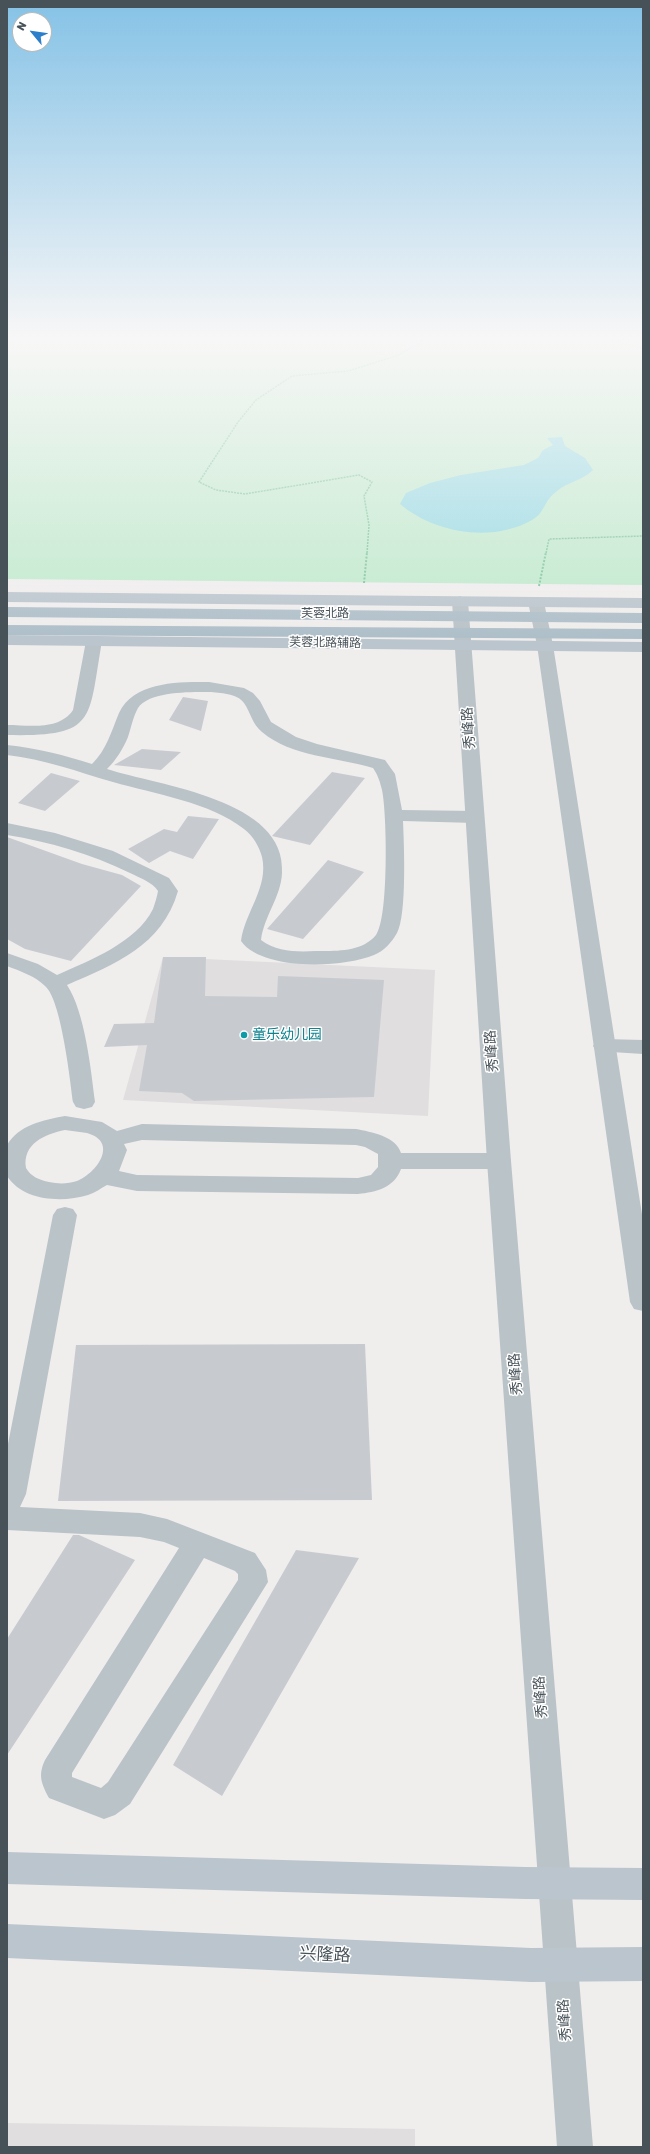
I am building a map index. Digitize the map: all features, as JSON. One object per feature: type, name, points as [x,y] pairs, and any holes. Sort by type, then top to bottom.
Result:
[{"type":"main road","name":"芙蓉北路辅路","points":[[7,597],[362,601],[462,623]]},
{"type":"main road","name":"芙蓉北路辅路","points":[[541,624],[643,603]]},
{"type":"main road","name":"芙蓉北路","points":[[7,612],[541,624],[643,618]]},
{"type":"main road","name":"芙蓉北路辅路","points":[[7,640],[94,641],[462,623],[541,624],[643,647]]},
{"type":"main road","name":"芙蓉北路","points":[[7,630],[462,623]]},
{"type":"main road","name":"芙蓉北路","points":[[541,624],[643,634]]},
{"type":"main road","points":[[7,1868],[57,1868],[555,1883],[643,1884]]},
{"type":"main road","name":"兴隆路","points":[[7,1941],[561,1964],[643,1964]]},
{"type":"street","name":"秀峰路","points":[[462,623],[500,1161],[575,2147]]},
{"type":"street","points":[[541,624],[643,1302]]},
{"type":"street","points":[[7,730],[63,728],[78,718],[81,710],[94,641]]},
{"type":"street","points":[[7,750],[38,754],[95,771],[207,804],[248,822],[262,835],[272,861],[272,880],[266,900],[256,915],[251,928],[251,942],[260,949],[278,955],[312,957],[354,954],[367,951],[388,935],[392,922],[394,815],[384,767],[370,761],[291,741],[273,732],[260,720],[251,700],[239,692],[204,688],[165,689],[137,700],[131,707],[114,747],[106,761],[95,771]]},
{"type":"street","points":[[394,815],[475,817]]},
{"type":"street","points":[[7,829],[44,834],[99,851],[162,882],[168,891],[167,901],[154,922],[134,943],[108,959],[55,983]]},
{"type":"street","points":[[7,959],[33,969],[55,983],[62,994],[77,1054],[84,1102],[91,1126]]},
{"type":"street","points":[[604,1046],[643,1047]]},
{"type":"street","points":[[66,1123],[84,1102]]},
{"type":"street","points":[[66,1123],[91,1126],[104,1133],[112,1140],[115,1148],[114,1161],[104,1176],[84,1187],[68,1191],[50,1191],[34,1186],[21,1178],[14,1167],[14,1155],[20,1143],[32,1133],[48,1126],[66,1123]]},
{"type":"street","points":[[104,1176],[137,1183],[358,1186],[369,1185],[380,1180],[386,1174],[391,1161],[389,1151],[378,1143],[360,1137],[142,1132],[112,1140]]},
{"type":"street","points":[[391,1161],[500,1161]]},
{"type":"street","points":[[7,1506],[12,1494],[65,1215],[84,1187]]},
{"type":"street","points":[[50,1191],[65,1215]]},
{"type":"street","points":[[7,1518],[140,1525],[167,1531],[198,1543],[245,1562],[252,1570],[253,1582],[119,1793],[104,1804],[60,1787],[56,1780],[56,1770],[198,1543]]},
{"type":"path","points":[[229,437],[199,482],[216,490],[245,494],[359,475],[372,482],[364,496],[369,525],[362,601]]},
{"type":"path","points":[[541,624],[549,539],[643,536]]},
{"type":"shaded area","name":"童乐幼儿园","points":[[163,957],[435,970],[428,1116],[123,1100]]},
{"type":"shaded area","points":[[7,2123],[415,2129],[415,2147],[7,2147]]},
{"type":"green space","points":[[7,437],[643,437],[643,585],[7,579]]},
{"type":"water","points":[[562,437],[565,446],[585,458],[593,470],[584,477],[557,491],[552,495],[537,517],[516,527],[482,533],[464,532],[429,522],[400,504],[406,493],[430,483],[461,475],[524,465],[538,458],[543,450],[553,445],[547,438]]},
{"type":"building","points":[[183,697],[208,701],[201,731],[169,720]]},
{"type":"building","points":[[142,749],[181,752],[161,770],[114,765]]},
{"type":"building","points":[[332,772],[365,778],[310,845],[272,836]]},
{"type":"building","points":[[51,773],[80,781],[45,811],[18,803]]},
{"type":"building","points":[[188,816],[219,819],[193,859],[170,851],[149,863],[128,849],[164,829],[177,832]]},
{"type":"building","points":[[7,837],[82,864],[122,875],[141,886],[71,961],[25,949],[7,939]]},
{"type":"building","points":[[328,860],[364,872],[303,939],[267,929]]},
{"type":"building","name":"童乐幼儿园","points":[[163,957],[206,957],[205,996],[277,997],[278,976],[384,980],[374,1097],[194,1101],[182,1093],[139,1091],[147,1045],[104,1047],[114,1024],[154,1023]]},
{"type":"building","points":[[365,1344],[372,1500],[58,1501],[76,1345]]},
{"type":"building","points":[[73,1535],[79,1535],[135,1560],[7,1755],[7,1639]]},
{"type":"building","points":[[296,1550],[359,1558],[222,1796],[173,1765]]},
{"type":"place","name":"童乐幼儿园","points":[[244,1035]]}]
